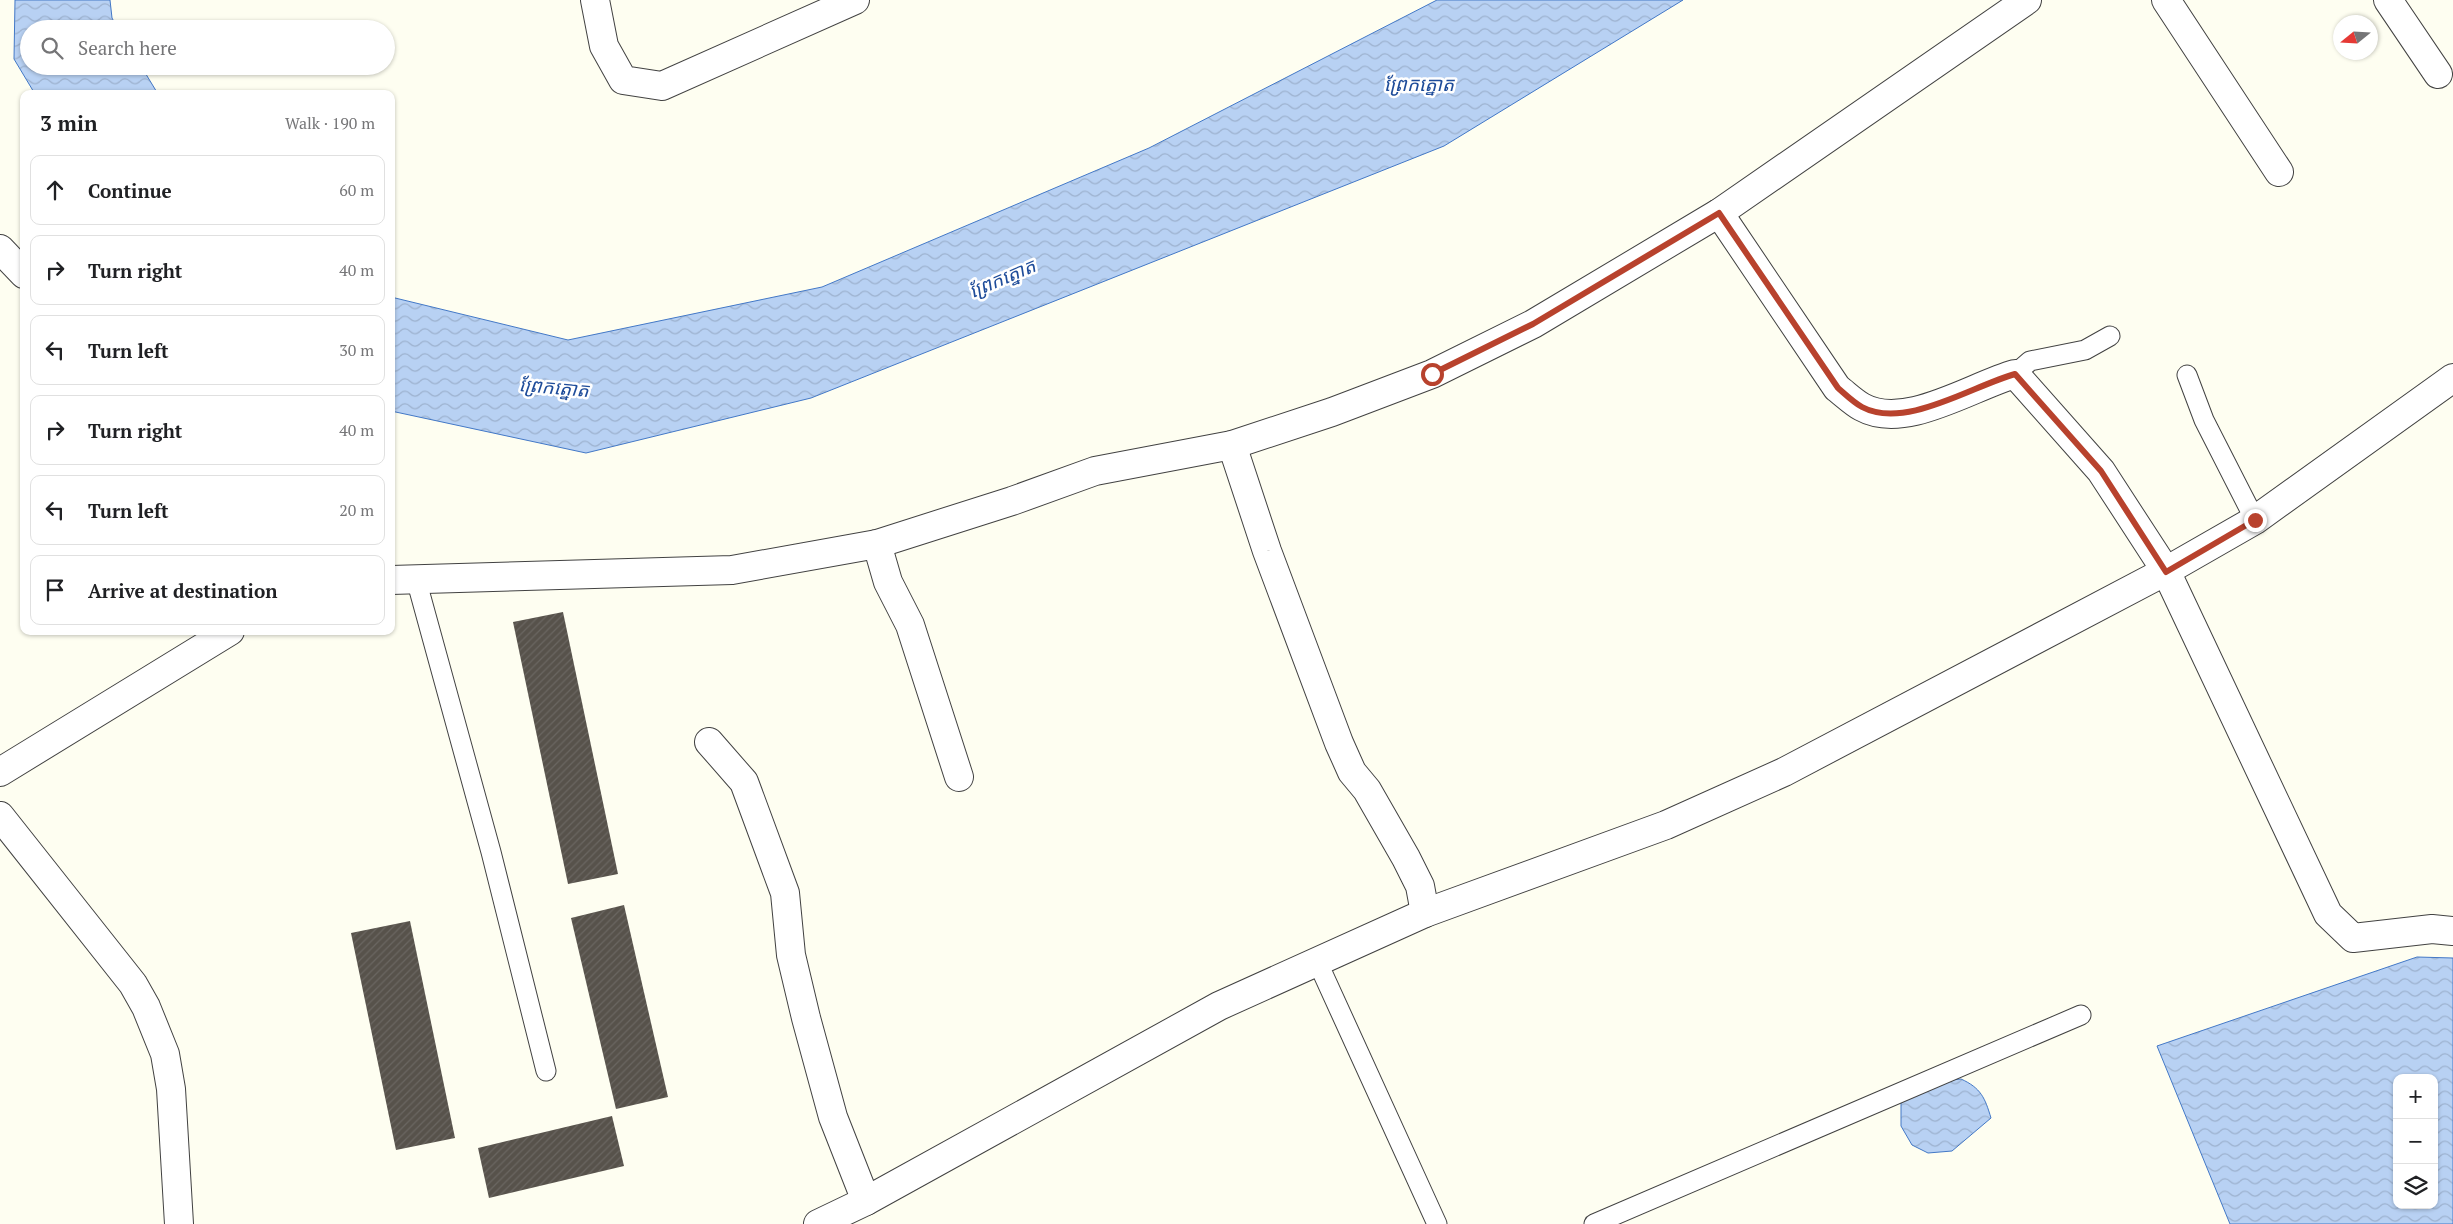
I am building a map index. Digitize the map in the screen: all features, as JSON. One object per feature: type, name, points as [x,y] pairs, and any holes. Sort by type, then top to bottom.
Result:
[{"type":"street","points":[[595,0],[604,46],[623,80],[662,86],[856,0]]},
{"type":"street","points":[[404,580],[732,570],[877,544],[1012,501],[1094,471],[1232,445],[1332,412],[1432,374],[1533,324],[1719,213],[2027,0]]},
{"type":"street","points":[[2166,0],[2279,172]]},
{"type":"street","points":[[2388,0],[2438,74]]},
{"type":"street","points":[[1719,213],[1838,388],[1863,408],[1893,414],[1934,406],[1994,380],[2015,374],[2101,471],[2166,572],[2328,914],[2353,938],[2432,929],[2453,931]]},
{"type":"street","points":[[0,249],[20,270]]},
{"type":"street","points":[[818,1224],[866,1201],[1219,1006],[1318,963],[1425,913],[1666,824],[1784,772],[2166,572],[2255,520],[2453,378]]},
{"type":"street","points":[[1232,445],[1267,551],[1339,743],[1352,772],[1372,798],[1406,858],[1420,886],[1425,913]]},
{"type":"street","points":[[877,544],[888,582],[910,625],[959,777]]},
{"type":"street","points":[[0,772],[223,635]]},
{"type":"street","points":[[709,742],[744,782],[785,893],[791,955],[832,1117],[866,1201]]},
{"type":"street","points":[[0,816],[133,984],[146,1007],[165,1054],[171,1089],[179,1224]]},
{"type":"lane","points":[[2015,374],[2030,361],[2084,350],[2110,336]]},
{"type":"lane","points":[[2187,375],[2204,420],[2255,520]]},
{"type":"lane","points":[[404,580],[491,852],[546,1070]]},
{"type":"lane","points":[[1318,963],[1437,1224]]},
{"type":"lane","points":[[1594,1224],[2081,1015]]},
{"type":"water","points":[[15,0],[110,0],[113,20],[20,20],[20,69],[14,59]]},
{"type":"water","name":"ព្រែកត្នោត","points":[[1437,0],[1683,0],[1444,146],[811,398],[586,453],[395,412],[395,298],[568,340],[822,287],[1149,148]]},
{"type":"water","points":[[24,75],[146,75],[156,90],[33,90]]},
{"type":"water","points":[[2417,957],[2453,958],[2453,1224],[2230,1224],[2157,1046]]},
{"type":"water","points":[[1961,1079],[1978,1090],[1987,1105],[1991,1118],[1952,1151],[1928,1153],[1912,1145],[1901,1126],[1901,1101],[1938,1081]]},
{"type":"building","points":[[563,612],[618,874],[568,884],[513,622]]},
{"type":"building","points":[[624,905],[668,1097],[616,1109],[571,918]]},
{"type":"building","points":[[410,921],[455,1138],[396,1150],[351,933]]},
{"type":"building","points":[[612,1116],[624,1166],[489,1198],[478,1148]]},
{"type":"route","points":[[1432,374],[1533,324],[1719,213],[1838,388],[1863,408],[1893,414],[1934,406],[1994,380],[2015,374],[2101,471],[2166,572],[2255,520]]}]
